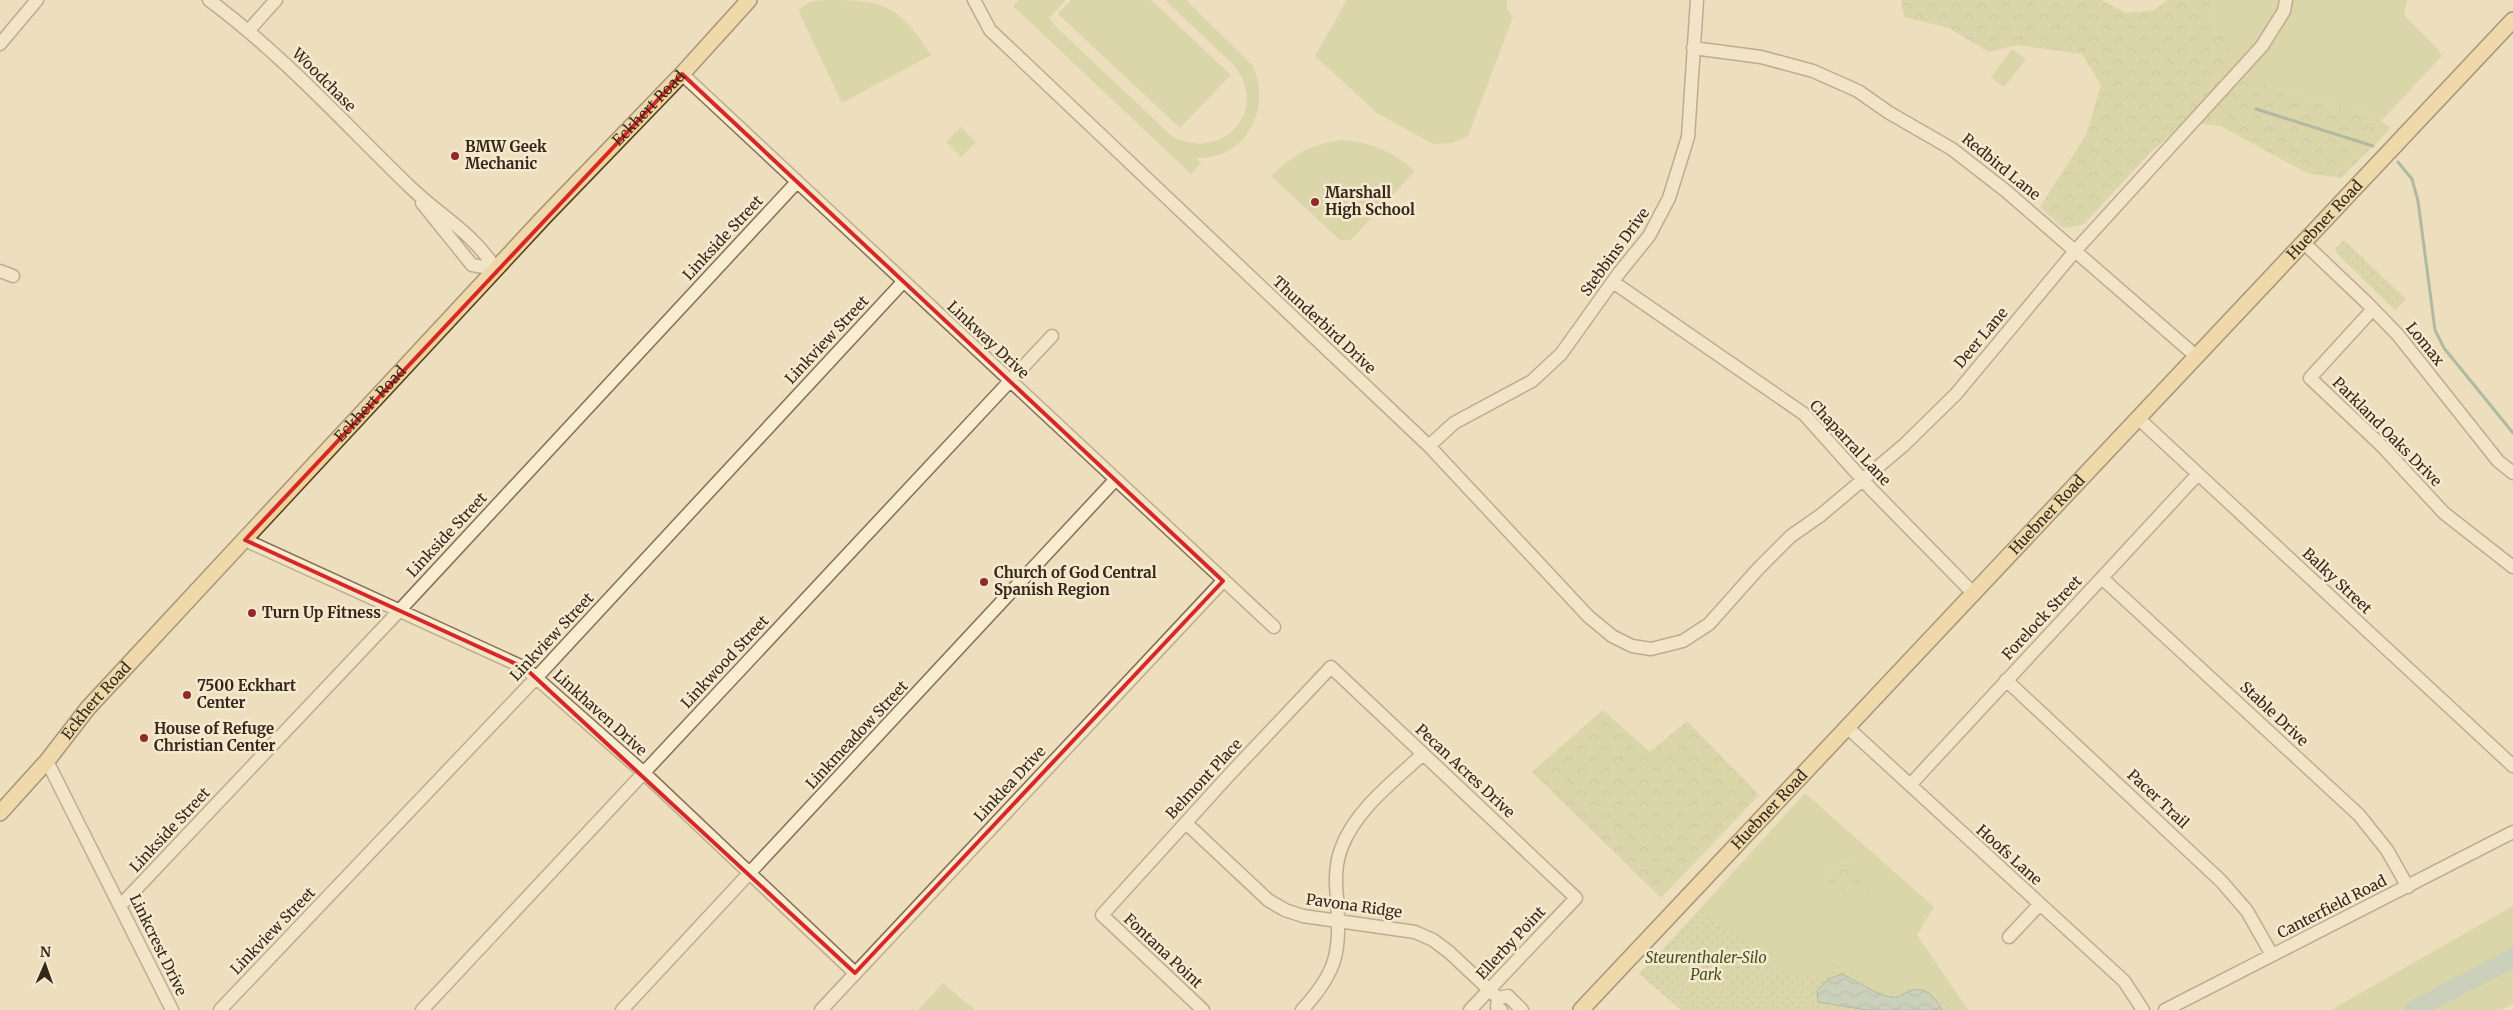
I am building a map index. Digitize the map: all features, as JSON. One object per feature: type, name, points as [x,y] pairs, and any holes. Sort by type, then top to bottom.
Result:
[{"type":"main road","name":"Eckhert Road","points":[[0,813],[47,761],[88,708],[496,269],[682,74],[749,0]]},
{"type":"main road","name":"Huebner Road","points":[[1581,1010],[2513,20]]},
{"type":"street","points":[[0,44],[37,0]]},
{"type":"street","name":"Woodchase","points":[[209,0],[249,30],[316,92],[351,130],[412,188],[433,218],[472,265],[496,269]]},
{"type":"street","points":[[249,30],[276,0]]},
{"type":"street","name":"Thunderbird Drive","points":[[974,0],[990,30],[1429,446],[1588,616],[1612,636],[1632,646],[1650,649],[1666,646]]},
{"type":"street","name":"Stebbins Drive","points":[[1429,446],[1454,423],[1543,373],[1561,354],[1613,282],[1650,236],[1670,198],[1688,137],[1697,0]]},
{"type":"street","name":"Deer Lane","points":[[1666,646],[1683,641],[1709,624],[1758,569],[1791,536],[1863,480],[1925,426],[1956,394],[2075,251],[2262,46],[2285,5]]},
{"type":"street","name":"Redbird Lane","points":[[1693,48],[1760,57],[1813,70],[1858,91],[1888,112],[1952,148],[1980,168],[2197,357]]},
{"type":"street","name":"Linkway Drive","points":[[682,74],[796,183],[1274,628]]},
{"type":"street","name":"Linkside Street","points":[[120,906],[399,611],[796,183]]},
{"type":"street","name":"Lomax","points":[[2304,244],[2398,335],[2498,461],[2513,473]]},
{"type":"street","points":[[0,271],[13,276]]},
{"type":"street","name":"Linkview Street","points":[[220,1010],[536,678],[903,282]]},
{"type":"street","name":"Chaparral Lane","points":[[1613,282],[1804,414],[1863,480],[1974,594]]},
{"type":"street","name":"Parkland Oaks Drive","points":[[2373,309],[2310,378],[2382,446],[2444,513],[2513,567]]},
{"type":"street","name":"Linkwood Street","points":[[422,1010],[1052,336]]},
{"type":"street","name":"Balky Street","points":[[2139,419],[2513,766]]},
{"type":"street","name":"Forelock Street","points":[[1910,785],[2198,474]]},
{"type":"street","name":"Linkmeadow Street","points":[[622,1010],[1116,480]]},
{"type":"street","name":"Linkhaven Drive","points":[[245,540],[525,668],[644,774],[855,973]]},
{"type":"street","name":"Stable Drive","points":[[2102,578],[2359,815],[2387,850],[2408,887]]},
{"type":"street","name":"Linklea Drive","points":[[821,1010],[1223,581]]},
{"type":"street","name":"Pecan Acres Drive","points":[[1332,667],[1576,898]]},
{"type":"street","name":"Belmont Place","points":[[1102,915],[1332,667]]},
{"type":"street","name":"Pacer Trail","points":[[2006,680],[2221,880],[2247,911],[2272,955]]},
{"type":"street","name":"Hoofs Lane","points":[[1848,728],[2124,981],[2143,1010]]},
{"type":"street","points":[[1302,1010],[1325,983],[1333,966],[1338,947],[1336,869],[1344,841],[1355,822],[1383,791],[1423,754]]},
{"type":"street","name":"Linkcrest Drive","points":[[47,761],[172,1010]]},
{"type":"street","name":"Pavona Ridge","points":[[1186,824],[1268,900],[1294,913],[1415,932],[1433,940],[1448,952],[1496,999],[1508,996],[1522,1010]]},
{"type":"street","name":"Canterfield Road","points":[[2165,1010],[2513,832]]},
{"type":"street","name":"Ellerby Point","points":[[1470,1010],[1496,999],[1576,898]]},
{"type":"street","points":[[2009,937],[2040,904]]},
{"type":"street","name":"Fontana Point","points":[[1102,915],[1203,1010]]},
{"type":"highlighted area","points":[[682,74],[1223,581],[855,973],[525,668],[245,540]]},
{"type":"green space","points":[[825,0],[862,1],[888,8],[909,25],[931,55],[842,103],[798,10],[810,2]]},
{"type":"green space","points":[[1019,0],[1066,0],[1049,18],[1056,27],[1173,137],[1192,143],[1209,142],[1224,137],[1236,127],[1244,113],[1247,98],[1243,81],[1233,64],[1165,0],[1186,0],[1253,66],[1258,82],[1259,99],[1256,115],[1250,129],[1241,141],[1229,151],[1214,156],[1196,158],[1201,163],[1191,174],[1013,6]]},
{"type":"green space","points":[[1071,0],[1151,0],[1231,75],[1180,128],[1058,14]]},
{"type":"green space","points":[[1347,0],[1507,0],[1507,9],[1513,17],[1468,136],[1452,143],[1433,144],[1377,113],[1315,56]]},
{"type":"green space","points":[[1901,0],[2101,0],[2126,13],[2154,10],[2168,0],[2213,0],[2211,18],[2247,74],[2283,92],[2369,113],[2391,128],[2341,178],[2307,173],[2220,126],[2185,122],[2148,155],[2083,225],[2063,228],[2040,207],[2086,135],[2101,85],[2082,54],[2016,45],[1989,52],[1949,28],[1904,17]]},
{"type":"green space","points":[[2213,0],[2407,0],[2404,15],[2437,48],[2442,56],[2381,121],[2369,113],[2283,92],[2246,74],[2211,18]]},
{"type":"green space","points":[[2012,49],[2026,59],[2004,87],[1991,77]]},
{"type":"green space","points":[[961,127],[976,142],[961,157],[946,142]]},
{"type":"green space","points":[[1343,140],[1363,143],[1382,149],[1399,158],[1415,171],[1351,240],[1340,240],[1271,176],[1304,151],[1322,144]]},
{"type":"green space","points":[[2344,240],[2406,299],[2395,310],[2337,254],[2335,249]]},
{"type":"green space","points":[[1603,710],[1650,752],[1687,721],[1759,795],[1661,898],[1532,772]]},
{"type":"green space","points":[[1805,793],[1934,907],[1917,935],[1968,1010],[1933,1010],[1841,985],[1668,944]],"holes":[[[1861,862],[1824,883],[1831,865]]]},
{"type":"green space","points":[[1861,862],[1869,892],[1857,899],[1824,883],[1831,865]]},
{"type":"green space","points":[[2513,906],[2513,1004],[2502,1010],[2331,1010]]},
{"type":"green space","name":"Steurenthaler-Silo Park","points":[[1702,908],[1780,970],[1817,978],[1840,963],[1871,986],[1894,992],[1931,994],[1956,1010],[1681,1010],[1639,974]]},
{"type":"green space","points":[[943,983],[975,1010],[918,1010]]},
{"type":"water","points":[[1842,974],[1872,990],[1891,997],[1899,996],[1909,991],[1925,991],[1933,997],[1942,1010],[1867,1010],[1818,1002],[1817,991],[1828,979]]},
{"type":"waterway","points":[[2256,109],[2373,146]]},
{"type":"waterway","points":[[2398,162],[2412,179],[2418,201],[2435,330],[2444,348],[2513,433]]},
{"type":"waterway","points":[[2413,1010],[2513,958]]},
{"type":"place","name":"BMW Geek Mechanic","points":[[455,156]]},
{"type":"place","name":"Marshall High School","points":[[1315,202]]},
{"type":"place","name":"Church of God Central Spanish Region","points":[[984,582]]},
{"type":"place","name":"Turn Up Fitness","points":[[252,613]]},
{"type":"place","name":"7500 Eckhart Center","points":[[187,695]]},
{"type":"place","name":"House of Refuge Christian Center","points":[[144,738]]}]
